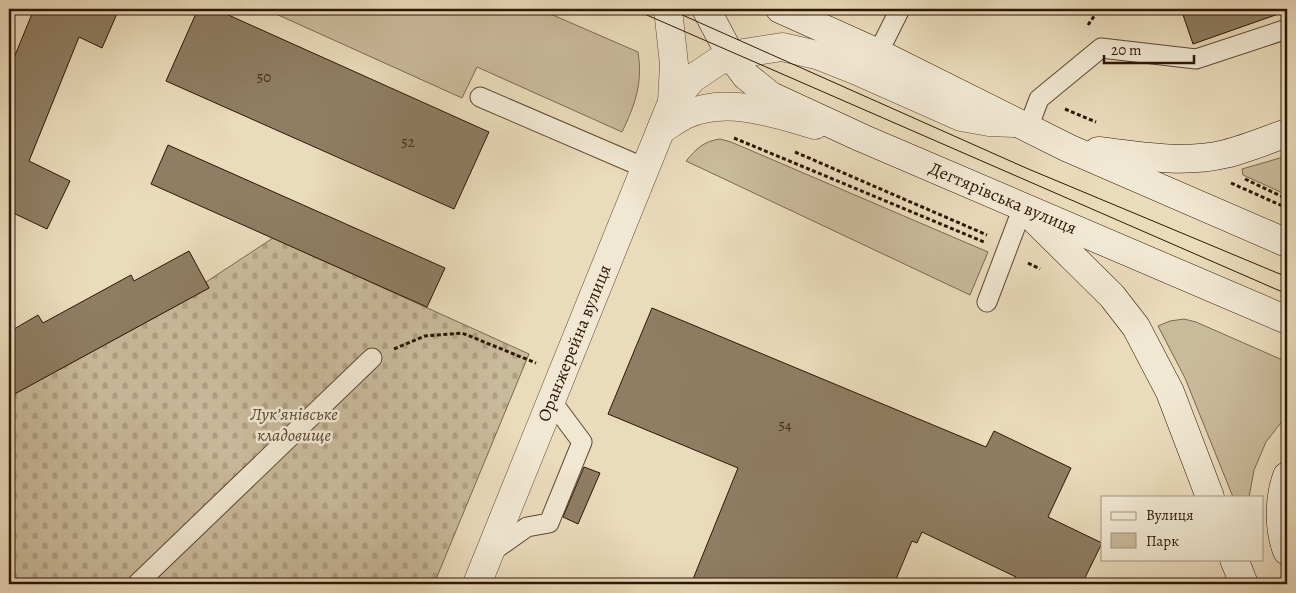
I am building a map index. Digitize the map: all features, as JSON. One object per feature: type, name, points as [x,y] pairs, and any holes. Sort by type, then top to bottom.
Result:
[{"type":"main road","points":[[668,9],[674,64],[672,102]]},
{"type":"main road","name":"Дегтярівська вулиця","points":[[706,9],[731,56],[746,76],[771,96],[862,138],[1287,320]]},
{"type":"main road","points":[[780,9],[878,54],[1068,148],[1287,243]]},
{"type":"main road","points":[[672,102],[699,73],[717,62],[731,56],[759,49],[782,47],[818,55],[961,116],[989,122],[1021,125]]},
{"type":"main road","name":"Оранжерейна вулиця","points":[[477,584],[550,399],[672,102]]},
{"type":"main road","points":[[662,130],[685,115],[707,108],[729,106],[769,112],[862,138]]},
{"type":"main road","points":[[1068,148],[1158,158],[1195,158],[1224,155],[1287,133]]},
{"type":"main road","points":[[1022,207],[1112,296],[1136,327],[1170,392],[1210,496]]},
{"type":"main road","points":[[1287,476],[1281,499],[1281,522],[1287,551]]},
{"type":"main road","points":[[1234,560],[1244,584]]},
{"type":"lane","points":[[878,54],[900,9]]},
{"type":"lane","points":[[1021,125],[1039,99],[1101,48],[1196,60],[1287,29]]},
{"type":"lane","points":[[480,97],[646,168]]},
{"type":"lane","points":[[986,302],[1007,251],[1022,207]]},
{"type":"lane","points":[[137,584],[372,358]]},
{"type":"lane","points":[[489,554],[526,527],[550,523],[582,442],[550,399]]},
{"type":"path","points":[[1039,99],[1100,123]]},
{"type":"path","points":[[732,137],[1007,251],[1048,273]]},
{"type":"path","points":[[794,151],[989,236],[1007,251]]},
{"type":"path","points":[[372,358],[425,336],[462,333],[525,359]]},
{"type":"green space","points":[[265,9],[539,9],[638,52],[639,84],[637,94],[622,132],[477,67],[462,98]]},
{"type":"green space","points":[[720,139],[731,142],[988,252],[970,295],[686,161],[701,146]]},
{"type":"green space","points":[[1287,156],[1287,195],[1243,175],[1242,169]]},
{"type":"green space","name":"Лукʼянівське кладовище","points":[[273,238],[529,354],[434,584],[9,584],[9,397],[209,288],[206,282]]},
{"type":"green space","points":[[1184,319],[1196,322],[1287,362],[1287,415],[1266,442],[1254,470],[1249,496],[1233,496],[1185,378],[1158,326],[1170,321]]},
{"type":"building","points":[[34,9],[119,9],[102,48],[79,37],[29,161],[70,181],[47,229],[9,211],[9,70]]},
{"type":"building","points":[[198,9],[215,9],[489,132],[454,209],[166,81]]},
{"type":"building","points":[[1181,9],[1283,9],[1284,12],[1193,44]]},
{"type":"building","points":[[168,145],[445,268],[427,307],[151,184]]},
{"type":"building","points":[[189,251],[209,288],[9,397],[9,332],[38,315],[43,323],[131,275],[134,281]]},
{"type":"building","points":[[652,308],[986,447],[994,431],[1071,468],[1048,517],[1101,543],[1101,545],[1082,584],[1012,584],[1016,577],[922,532],[917,543],[912,541],[894,584],[691,584],[738,468],[608,414]]},
{"type":"building","points":[[584,467],[600,473],[578,524],[563,517]]},
{"type":"tram line","points":[[633,9],[1287,294]]},
{"type":"tram line","points":[[669,9],[1026,168],[1287,277]]}]
